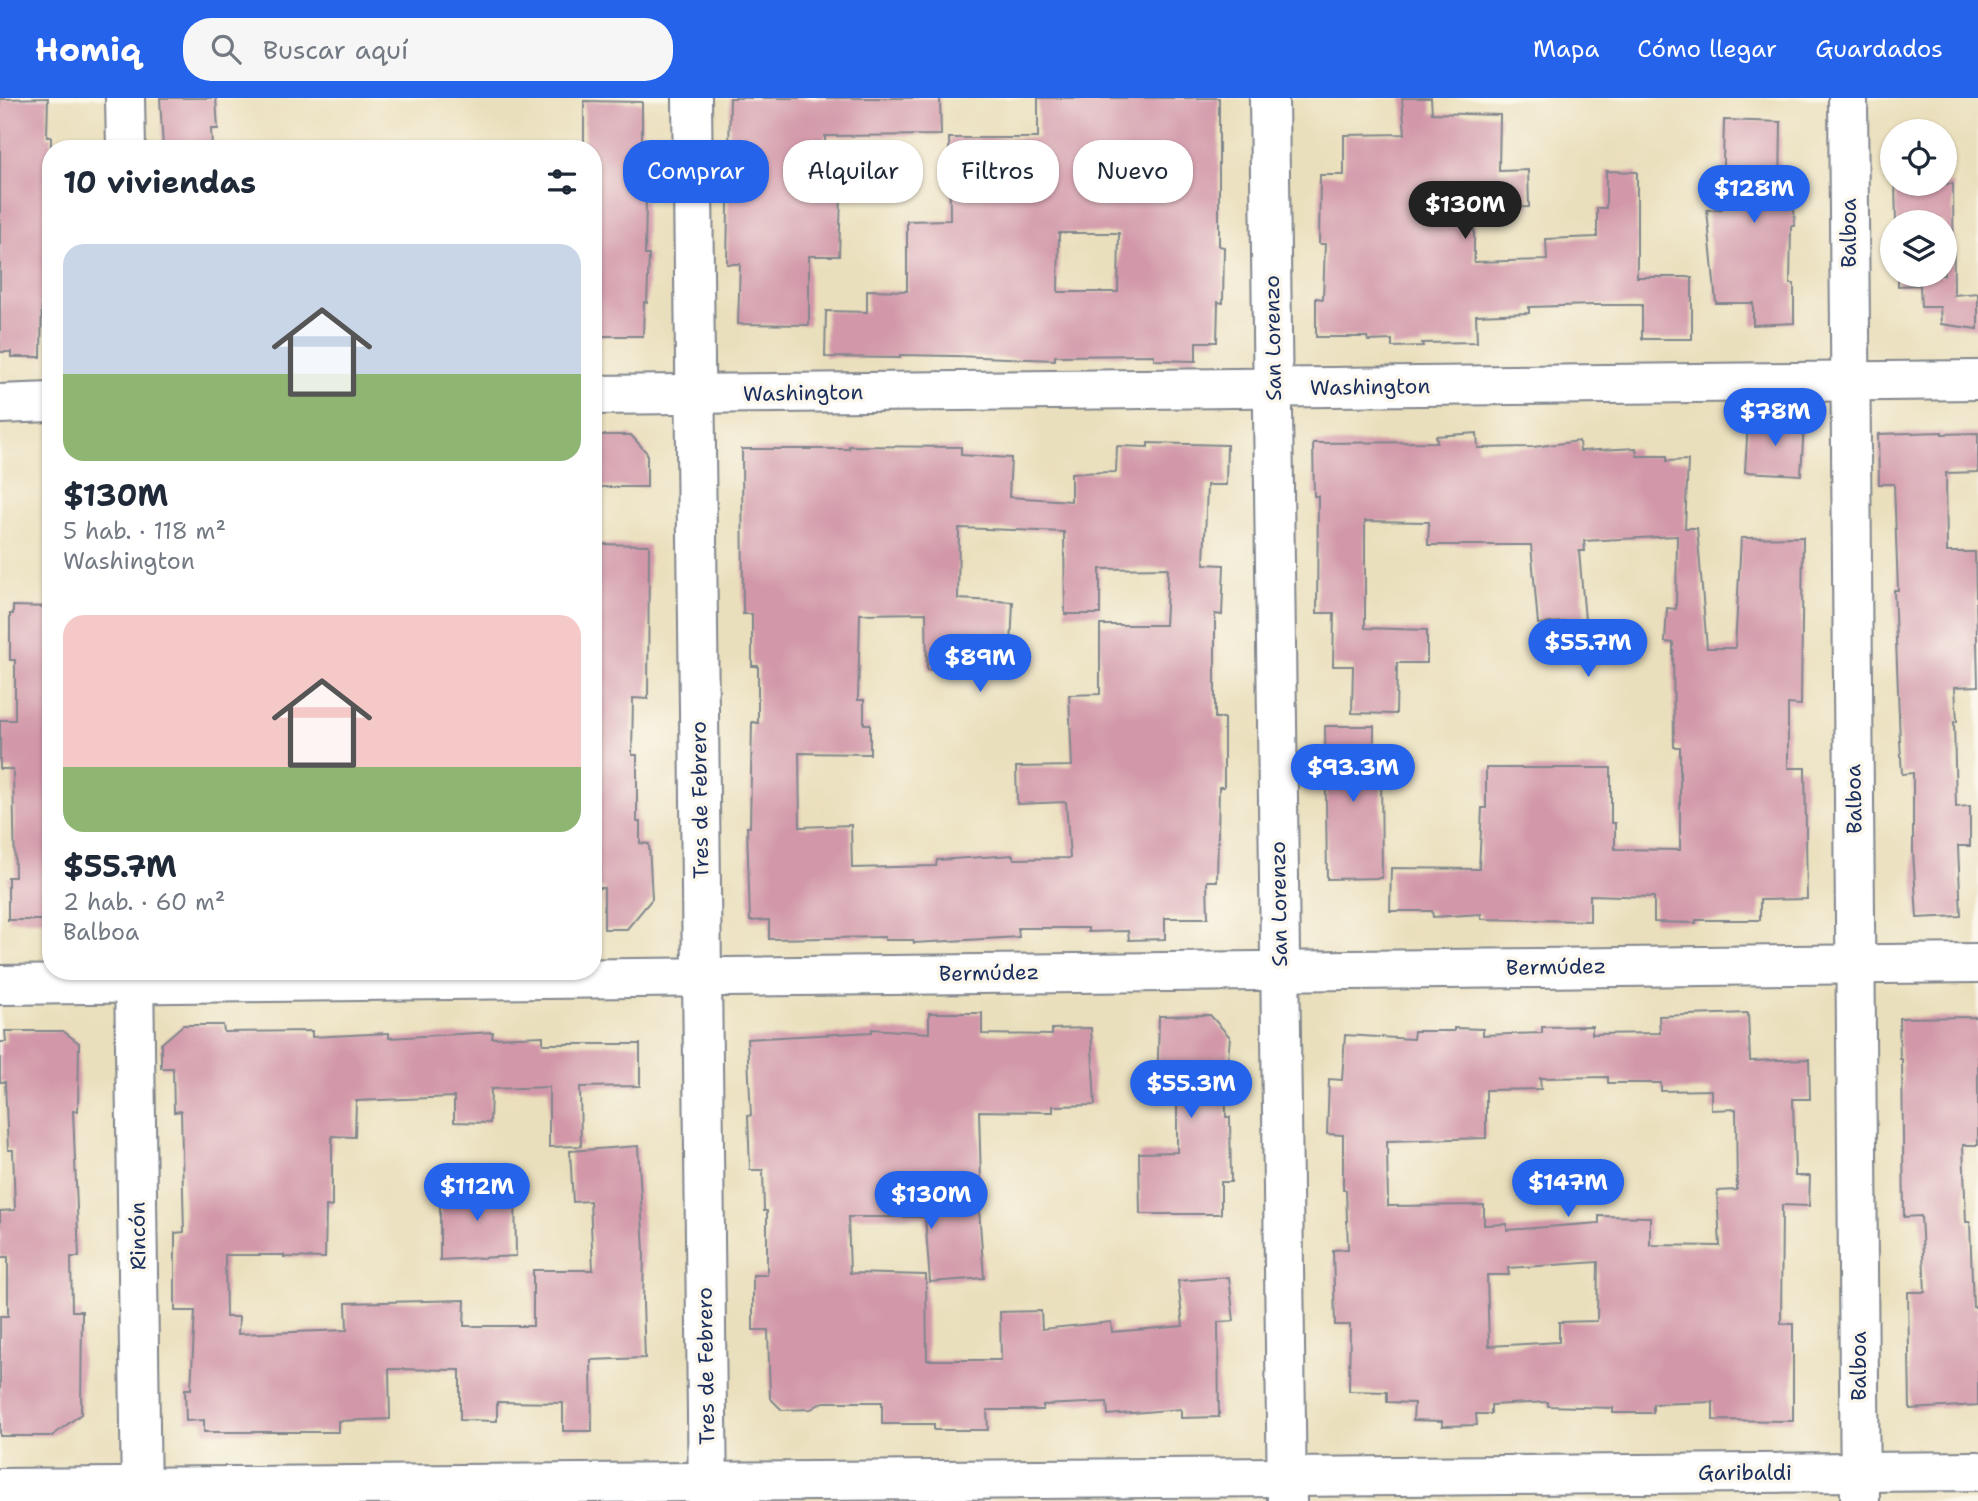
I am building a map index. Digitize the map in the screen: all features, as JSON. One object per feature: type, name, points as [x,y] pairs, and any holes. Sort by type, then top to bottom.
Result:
[{"type":"street","points":[[125,98],[126,140]]},
{"type":"street","name":"Tres de Febrero","points":[[692,98],[708,1491]]},
{"type":"street","name":"San Lorenzo","points":[[1269,98],[1287,1489]]},
{"type":"street","name":"Balboa","points":[[1848,98],[1860,1487]]},
{"type":"street","name":"Washington","points":[[602,395],[1978,380]]},
{"type":"street","points":[[0,404],[42,402]]},
{"type":"street","name":"Bermúdez","points":[[602,976],[1978,963]]},
{"type":"street","name":"Bermúdez","points":[[0,985],[84,980]]},
{"type":"street","name":"Rincón","points":[[134,980],[141,1494]]},
{"type":"street","name":"Garibaldi","points":[[0,1488],[141,1494],[1860,1487],[1978,1471]]},
{"type":"building","points":[[48,98],[47,137],[51,137],[51,140],[42,140],[41,357],[11,357],[11,352],[0,352],[0,99]]},
{"type":"building","points":[[160,98],[216,98],[218,129],[211,129],[212,140],[162,140]]},
{"type":"building","points":[[730,98],[940,98],[941,135],[825,136],[825,140],[783,140],[783,203],[841,203],[839,256],[809,256],[809,325],[738,324],[740,264],[727,264],[728,203],[769,203],[769,140],[729,140]]},
{"type":"building","points":[[1038,98],[1219,98],[1219,246],[1224,247],[1223,303],[1218,302],[1217,342],[1196,342],[1196,361],[1154,360],[1154,355],[1055,356],[1055,360],[900,355],[900,358],[825,357],[826,311],[867,312],[867,290],[907,291],[907,221],[950,220],[950,203],[1059,203],[1059,140],[949,138],[1038,138]],"holes":[[[1059,233],[1119,233],[1118,292],[1058,292]]]},
{"type":"building","points":[[1402,98],[1431,98],[1432,113],[1500,115],[1499,171],[1528,170],[1529,207],[1474,208],[1474,262],[1547,260],[1546,239],[1597,237],[1597,208],[1606,208],[1606,171],[1637,172],[1637,277],[1692,277],[1692,339],[1642,339],[1642,305],[1529,307],[1529,313],[1476,315],[1477,342],[1422,343],[1423,346],[1392,347],[1392,340],[1316,337],[1316,298],[1323,299],[1325,244],[1319,244],[1320,175],[1344,175],[1344,135],[1405,134]]},
{"type":"building","points":[[584,101],[642,102],[642,140],[623,140],[623,203],[646,203],[645,255],[649,255],[643,336],[602,336],[602,140],[584,140]]},
{"type":"building","points":[[1724,120],[1781,122],[1780,191],[1793,190],[1795,226],[1791,226],[1790,284],[1794,284],[1794,323],[1753,325],[1753,303],[1716,303],[1707,210],[1722,209]]},
{"type":"building","points":[[1895,196],[1953,196],[1953,210],[1896,210]]},
{"type":"building","points":[[1920,287],[1954,287],[1954,295],[1978,293],[1978,329],[1941,324],[1940,307],[1921,307]]},
{"type":"building","points":[[1748,421],[1804,424],[1801,475],[1745,472]]},
{"type":"building","points":[[1477,433],[1478,448],[1533,447],[1579,441],[1580,451],[1636,448],[1637,456],[1667,456],[1667,461],[1688,460],[1685,528],[1697,528],[1707,648],[1735,648],[1741,538],[1803,537],[1801,705],[1788,704],[1788,768],[1805,768],[1807,899],[1760,900],[1760,920],[1696,920],[1696,923],[1654,922],[1654,897],[1590,895],[1590,921],[1481,919],[1481,914],[1433,917],[1432,911],[1390,911],[1391,868],[1479,869],[1482,808],[1486,808],[1486,768],[1611,768],[1611,823],[1615,823],[1615,849],[1680,850],[1680,747],[1674,747],[1673,643],[1665,642],[1667,608],[1676,609],[1677,536],[1584,541],[1585,551],[1579,551],[1585,620],[1538,624],[1531,545],[1428,545],[1429,522],[1365,521],[1365,628],[1427,630],[1427,663],[1397,663],[1396,714],[1352,713],[1353,666],[1333,666],[1334,613],[1317,613],[1318,496],[1314,496],[1313,443],[1437,442],[1436,436]]},
{"type":"building","points":[[1978,433],[1978,472],[1946,473],[1947,552],[1975,552],[1978,686],[1955,687],[1957,722],[1954,722],[1956,807],[1970,806],[1970,846],[1958,846],[1961,916],[1917,918],[1913,851],[1913,773],[1902,774],[1900,741],[1894,590],[1898,590],[1894,484],[1879,484],[1878,434]]},
{"type":"building","points":[[602,435],[631,435],[647,453],[647,487],[602,487]]},
{"type":"building","points":[[1148,443],[1227,445],[1226,485],[1207,485],[1204,564],[1224,565],[1222,615],[1215,614],[1215,718],[1224,718],[1224,787],[1219,787],[1217,881],[1207,881],[1208,918],[1165,918],[1165,939],[1129,940],[1128,931],[1088,932],[1088,928],[1018,928],[1019,937],[914,943],[913,940],[885,940],[885,937],[769,939],[769,920],[750,921],[747,827],[750,827],[752,722],[758,723],[758,666],[752,666],[752,614],[743,614],[742,449],[961,447],[961,455],[1011,458],[1009,497],[1071,501],[1071,473],[1116,472],[1117,446],[1148,447]],"holes":[[[959,528],[1064,532],[1065,614],[1100,614],[1100,569],[1168,568],[1165,625],[1100,625],[1100,694],[1069,695],[1072,766],[1016,767],[1017,804],[1066,802],[1070,858],[1014,859],[1013,855],[937,860],[936,866],[852,868],[851,825],[800,827],[799,753],[870,754],[870,724],[864,724],[864,700],[858,700],[860,614],[926,613],[927,670],[957,669],[957,666],[1010,668],[1013,602],[958,599]]]},
{"type":"building","points":[[602,544],[649,545],[648,699],[633,698],[632,755],[637,755],[637,822],[640,822],[640,843],[649,844],[652,899],[627,929],[604,929]]},
{"type":"building","points":[[13,606],[42,607],[42,920],[8,920],[8,877],[15,877],[13,769],[0,769],[0,720],[15,720],[15,660],[10,660],[10,614],[13,614]]},
{"type":"building","points":[[1325,726],[1374,726],[1374,768],[1381,768],[1382,878],[1327,879]]},
{"type":"building","points":[[929,1013],[982,1013],[982,1034],[1052,1035],[1052,1029],[1091,1028],[1095,1105],[1053,1106],[1053,1112],[979,1111],[981,1181],[977,1181],[984,1278],[930,1282],[925,1217],[848,1217],[850,1273],[926,1275],[927,1360],[1001,1360],[1000,1312],[1041,1311],[1042,1329],[1111,1322],[1112,1332],[1183,1326],[1178,1281],[1229,1277],[1234,1321],[1218,1322],[1219,1417],[1181,1418],[1181,1409],[1108,1415],[1107,1402],[1043,1405],[1043,1410],[987,1410],[988,1430],[934,1430],[934,1424],[882,1424],[882,1402],[823,1402],[811,1409],[782,1410],[770,1398],[768,1330],[753,1330],[753,1275],[767,1275],[767,1211],[764,1211],[763,1170],[750,1170],[748,1116],[751,1115],[747,1039],[872,1032],[872,1029],[929,1033]]},
{"type":"building","points":[[1748,1013],[1750,1061],[1809,1059],[1810,1099],[1793,1099],[1795,1176],[1810,1176],[1809,1206],[1782,1205],[1781,1324],[1793,1324],[1793,1421],[1713,1420],[1713,1402],[1653,1404],[1653,1413],[1613,1413],[1613,1408],[1548,1406],[1548,1402],[1491,1405],[1491,1414],[1476,1414],[1477,1425],[1442,1426],[1442,1421],[1413,1420],[1414,1403],[1387,1402],[1387,1392],[1349,1391],[1350,1325],[1335,1325],[1333,1250],[1348,1249],[1346,1190],[1343,1190],[1343,1135],[1327,1134],[1329,1079],[1342,1080],[1345,1035],[1413,1039],[1414,1031],[1454,1031],[1454,1028],[1483,1029],[1483,1035],[1542,1033],[1542,1027],[1592,1026],[1592,1034],[1660,1033],[1659,1016]],"holes":[[[1608,1077],[1608,1083],[1661,1083],[1661,1091],[1711,1090],[1711,1110],[1736,1109],[1737,1190],[1717,1191],[1720,1246],[1650,1245],[1650,1217],[1599,1216],[1599,1223],[1507,1230],[1507,1224],[1484,1225],[1484,1205],[1388,1206],[1387,1141],[1486,1138],[1486,1090],[1541,1089],[1540,1078]],[[1598,1262],[1597,1321],[1559,1322],[1559,1342],[1489,1346],[1487,1275],[1509,1275],[1508,1268]]]},
{"type":"building","points":[[1210,1015],[1230,1037],[1228,1058],[1225,1058],[1226,1117],[1230,1117],[1231,1182],[1221,1182],[1221,1214],[1140,1214],[1139,1153],[1177,1152],[1177,1096],[1157,1096],[1159,1016]]},
{"type":"building","points":[[1978,1017],[1978,1145],[1963,1145],[1966,1222],[1970,1222],[1973,1307],[1978,1307],[1978,1405],[1910,1409],[1908,1292],[1925,1292],[1921,1216],[1904,1217],[1899,1018]]},
{"type":"building","points":[[183,1025],[223,1025],[224,1032],[312,1031],[312,1037],[389,1033],[389,1038],[493,1032],[492,1038],[543,1036],[543,1044],[640,1044],[640,1086],[580,1087],[581,1146],[549,1147],[549,1087],[491,1089],[490,1123],[454,1122],[454,1097],[356,1101],[355,1137],[332,1136],[332,1207],[326,1206],[325,1258],[225,1255],[226,1317],[239,1317],[238,1334],[347,1330],[346,1303],[465,1300],[464,1326],[533,1326],[533,1270],[593,1270],[590,1201],[573,1202],[570,1151],[638,1146],[644,1251],[645,1358],[591,1360],[592,1431],[563,1431],[563,1403],[497,1402],[497,1421],[460,1420],[460,1370],[389,1369],[390,1419],[338,1421],[338,1432],[204,1432],[204,1420],[186,1421],[185,1389],[191,1389],[195,1311],[175,1311],[175,1233],[184,1232],[181,1111],[174,1112],[173,1068],[161,1068],[161,1044]]},
{"type":"building","points":[[5,1031],[63,1031],[79,1043],[78,1111],[73,1111],[79,1257],[71,1257],[72,1311],[82,1311],[81,1414],[52,1436],[0,1436],[0,1316],[8,1316],[8,1257],[0,1257],[0,1211],[15,1210],[13,1150],[8,1150],[5,1082],[0,1082],[0,1042],[6,1042]]},
{"type":"building","points":[[440,1188],[515,1188],[516,1256],[440,1260]]}]
